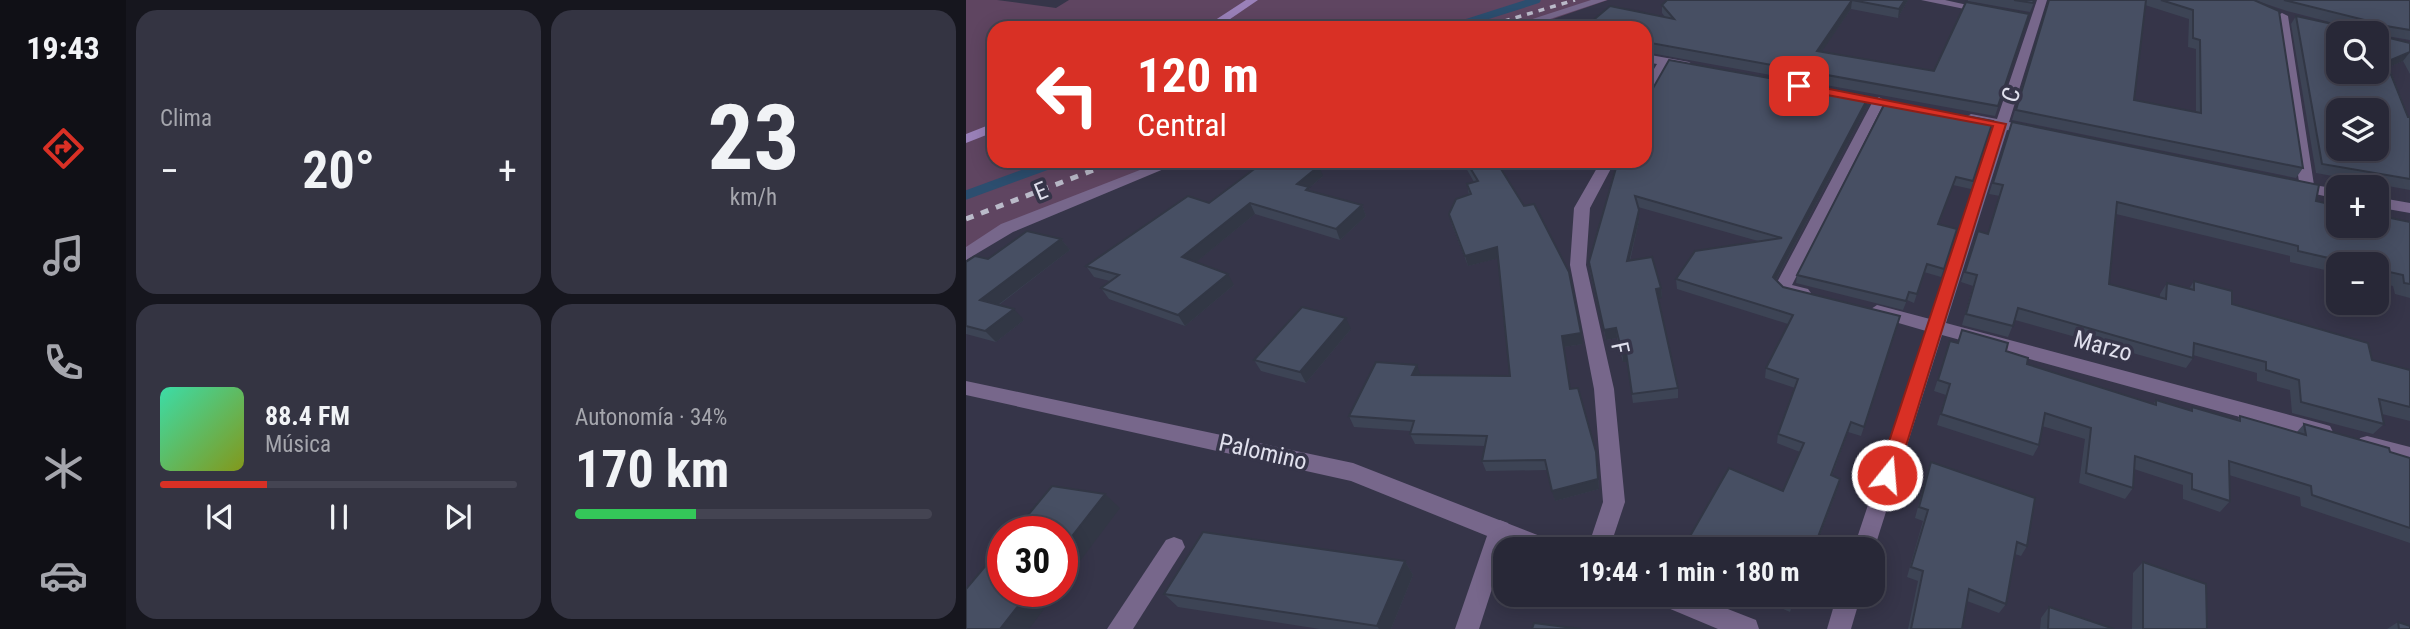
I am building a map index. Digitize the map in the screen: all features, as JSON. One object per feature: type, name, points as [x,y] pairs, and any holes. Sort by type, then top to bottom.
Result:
[{"type":"main road","points":[[1220,21],[1251,0]]},
{"type":"main road","points":[[966,139],[987,130]]},
{"type":"street","points":[[1534,21],[1602,0]]},
{"type":"street","points":[[1926,0],[2000,13]]},
{"type":"street","name":"C","points":[[1868,537],[2000,124],[2031,18],[2042,0]]},
{"type":"street","points":[[2282,15],[2307,188]]},
{"type":"street","points":[[1652,59],[1704,69]]},
{"type":"street","points":[[1652,83],[1664,62]]},
{"type":"street","points":[[1820,297],[1782,288],[1880,101]]},
{"type":"street","points":[[1960,116],[2054,135]]},
{"type":"street","name":"E","points":[[966,255],[1007,229],[1159,168]]},
{"type":"street","name":"F","points":[[1603,537],[1615,502],[1604,389],[1578,265],[1582,208],[1604,168]]},
{"type":"street","points":[[2281,183],[2326,192]]},
{"type":"street","points":[[2389,204],[2410,208]]},
{"type":"street","name":"Marzo","points":[[1858,307],[2410,456]]},
{"type":"street","name":"Palomino","points":[[966,388],[1353,472],[1518,537]]},
{"type":"street","points":[[1467,629],[1500,530]]},
{"type":"street","points":[[1119,629],[1174,547]]},
{"type":"street","points":[[1693,607],[1747,629]]},
{"type":"street","points":[[1839,629],[1845,607]]},
{"type":"shaded area","points":[[966,0],[997,0],[1056,8],[1069,0],[1608,0],[1547,21],[987,21],[987,168],[1157,168],[1007,228],[966,260]]},
{"type":"building","points":[[1667,0],[1852,0],[1817,51],[1934,71],[1966,2],[2029,14],[1998,106],[1652,43],[1652,21],[1592,21],[1610,6],[1674,19],[1662,5]]},
{"type":"building","points":[[1852,0],[1905,0],[1899,9]]},
{"type":"building","points":[[2049,0],[2146,0],[2134,100],[2201,113],[2200,40],[2193,38],[2193,10],[2161,0],[2254,0],[2279,11],[2303,168],[2016,110]]},
{"type":"building","points":[[2284,0],[2410,0],[2410,30],[2389,26],[2389,21],[2366,21]]},
{"type":"building","points":[[2296,16],[2326,23],[2326,84],[2389,84],[2389,70],[2410,117],[2410,179],[2322,164]]},
{"type":"building","points":[[2389,38],[2410,43],[2410,52],[2389,61]]},
{"type":"building","points":[[1669,60],[1869,96],[1773,277],[1783,287],[1900,316],[1864,427],[1851,422],[1831,475],[1840,479],[1818,537],[1690,537],[1729,468],[1783,491],[1804,443],[1778,434],[1798,379],[1766,368],[1793,315],[1676,279],[1695,251],[1782,238],[1635,196],[1639,210],[1627,261],[1652,257],[1661,288],[1656,289],[1678,388],[1632,394],[1626,352],[1622,353],[1616,328],[1604,330],[1589,262],[1616,168],[1652,168],[1652,90]]},
{"type":"building","points":[[1886,101],[1993,121],[1973,181],[1956,177],[1938,224],[1957,229],[1944,269],[1927,264],[1917,294],[1909,292],[1906,301],[1797,275]]},
{"type":"building","points":[[2012,122],[2319,185],[2316,201],[2326,203],[2326,238],[2389,238],[2389,218],[2410,222],[2410,284],[2404,283],[2403,275],[2389,272],[2389,252],[2326,252],[2326,257],[2298,251],[2298,246],[2117,202],[2109,284],[2166,299],[2167,283],[2194,290],[2194,281],[2232,291],[2232,304],[2368,343],[2372,360],[2410,370],[2410,407],[2379,399],[2384,424],[2301,402],[2299,380],[2266,370],[2266,362],[2194,343],[2193,358],[2018,308],[2013,326],[1966,314],[1977,275],[1965,272],[1978,231],[1988,234],[2003,185],[1993,183]]},
{"type":"building","points":[[1256,168],[1317,168],[1297,184],[1309,187],[1306,190],[1362,205],[1336,229],[1250,203],[1182,257],[1228,274],[1178,315],[1101,288],[1119,275],[1086,266],[1188,196],[1209,203]]},
{"type":"building","points":[[1470,168],[1500,168],[1524,206],[1534,204],[1569,272],[1581,333],[1562,336],[1570,389],[1578,388],[1596,452],[1598,479],[1552,491],[1545,460],[1482,461],[1487,436],[1410,434],[1414,421],[1349,416],[1376,362],[1417,365],[1412,375],[1510,376],[1497,247],[1465,256],[1449,214],[1456,199],[1471,194],[1467,184],[1478,181]]},
{"type":"building","points":[[1027,231],[1061,239],[980,300],[1014,309],[985,331],[966,326],[966,262],[975,256],[988,259]]},
{"type":"building","points":[[1302,307],[1346,318],[1300,372],[1254,360]]},
{"type":"building","points":[[1962,330],[2008,343],[2006,351],[2028,358],[2027,364],[2156,405],[2156,400],[2240,421],[2240,416],[2306,435],[2304,424],[2389,448],[2390,452],[2410,458],[2410,528],[2312,495],[2311,486],[2229,461],[2230,501],[2192,489],[2192,474],[2135,456],[2133,488],[2086,473],[2091,428],[2045,413],[2039,445],[1941,414],[1950,384],[1938,380],[1950,341],[1958,343]]},
{"type":"building","points":[[1931,462],[2035,498],[2027,546],[2017,542],[2006,604],[1969,589],[1962,629],[1911,629],[1923,571],[1911,567],[1928,510],[1919,507]]},
{"type":"building","points":[[1052,486],[1105,494],[1078,529],[1078,516],[1027,516]]},
{"type":"building","points":[[1203,532],[1405,561],[1377,626],[1164,594]]},
{"type":"building","points":[[2143,562],[2206,584],[2207,629],[2143,629]]},
{"type":"building","points":[[987,564],[987,607],[1017,607],[1000,629],[966,629],[966,589]]},
{"type":"building","points":[[2049,607],[2114,629],[2048,629]]},
{"type":"building","points":[[2398,622],[2410,626],[2410,629],[2399,629]]},
{"type":"building","points":[[1534,623],[1581,629],[1532,629]]},
{"type":"waterway","points":[[1471,21],[1537,0]]},
{"type":"waterway","points":[[966,195],[1040,168]]},
{"type":"railway","points":[[1504,21],[1575,0]]},
{"type":"railway","points":[[966,219],[1099,168]]},
{"type":"route","points":[[1799,86],[2000,124],[1887,475]]}]
